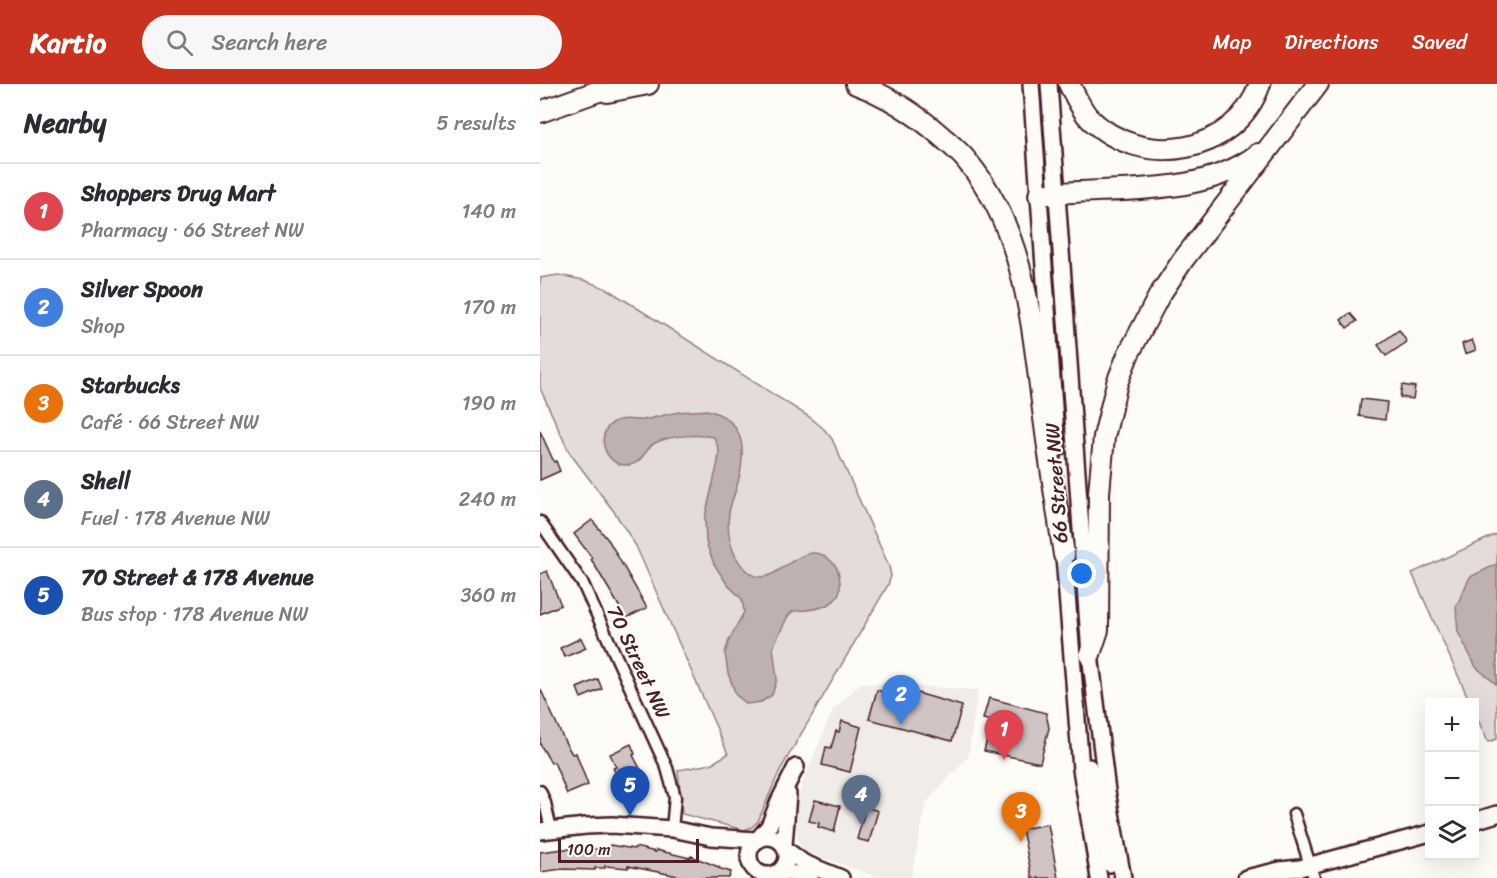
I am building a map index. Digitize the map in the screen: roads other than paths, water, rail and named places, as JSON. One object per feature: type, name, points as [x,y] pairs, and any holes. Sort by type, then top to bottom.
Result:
[{"type":"highway","points":[[540,112],[618,84]]},
{"type":"highway","points":[[569,100],[648,84]]},
{"type":"highway","points":[[856,84],[892,100],[910,112],[932,128],[966,159],[1006,226],[1019,263],[1030,311],[1064,555]]},
{"type":"highway","points":[[1069,84],[1089,118],[1104,129],[1140,147],[1168,150],[1184,148],[1214,138],[1244,115],[1260,84]]},
{"type":"highway","points":[[1090,654],[1098,630],[1099,493],[1104,437],[1111,406],[1128,355],[1159,296],[1183,260],[1318,84]]},
{"type":"highway","points":[[1048,194],[1186,184],[1221,176],[1249,161],[1286,127]]},
{"type":"main road","name":"66 Street NW","points":[[1031,84],[1048,194],[1090,654],[1107,791],[1123,878]]},
{"type":"main road","name":"66 Street NW","points":[[1049,84],[1048,194],[1064,555],[1083,792],[1099,878]]},
{"type":"main road","points":[[1077,730],[1091,775],[1112,878]]},
{"type":"main road","points":[[751,869],[748,853],[750,848],[769,826],[778,801],[793,774],[785,817],[784,847],[787,860],[781,870],[773,875]]},
{"type":"main road","points":[[1479,819],[1497,814]]},
{"type":"main road","points":[[546,830],[612,825],[672,829],[711,837],[757,839],[769,836],[775,838],[810,867],[841,878]]},
{"type":"main road","points":[[1282,878],[1425,835]]},
{"type":"main road","points":[[711,837],[733,849],[751,869],[758,873],[773,875],[787,872],[810,878]]},
{"type":"main road","points":[[1246,878],[1280,870],[1308,870]]},
{"type":"street","name":"70 Street NW","points":[[540,522],[583,584],[664,760],[675,797],[672,829]]},
{"type":"street","points":[[540,791],[545,802],[546,830]]},
{"type":"street","points":[[1294,814],[1308,870]]},
{"type":"place","name":"Silver Spoon","points":[[901,725]]},
{"type":"place","name":"Shoppers Drug Mart","points":[[1004,760]]},
{"type":"place","name":"70 Street & 178 Avenue","points":[[630,816]]},
{"type":"place","name":"Shell","points":[[861,825]]},
{"type":"place","name":"Starbucks","points":[[1021,842]]}]
